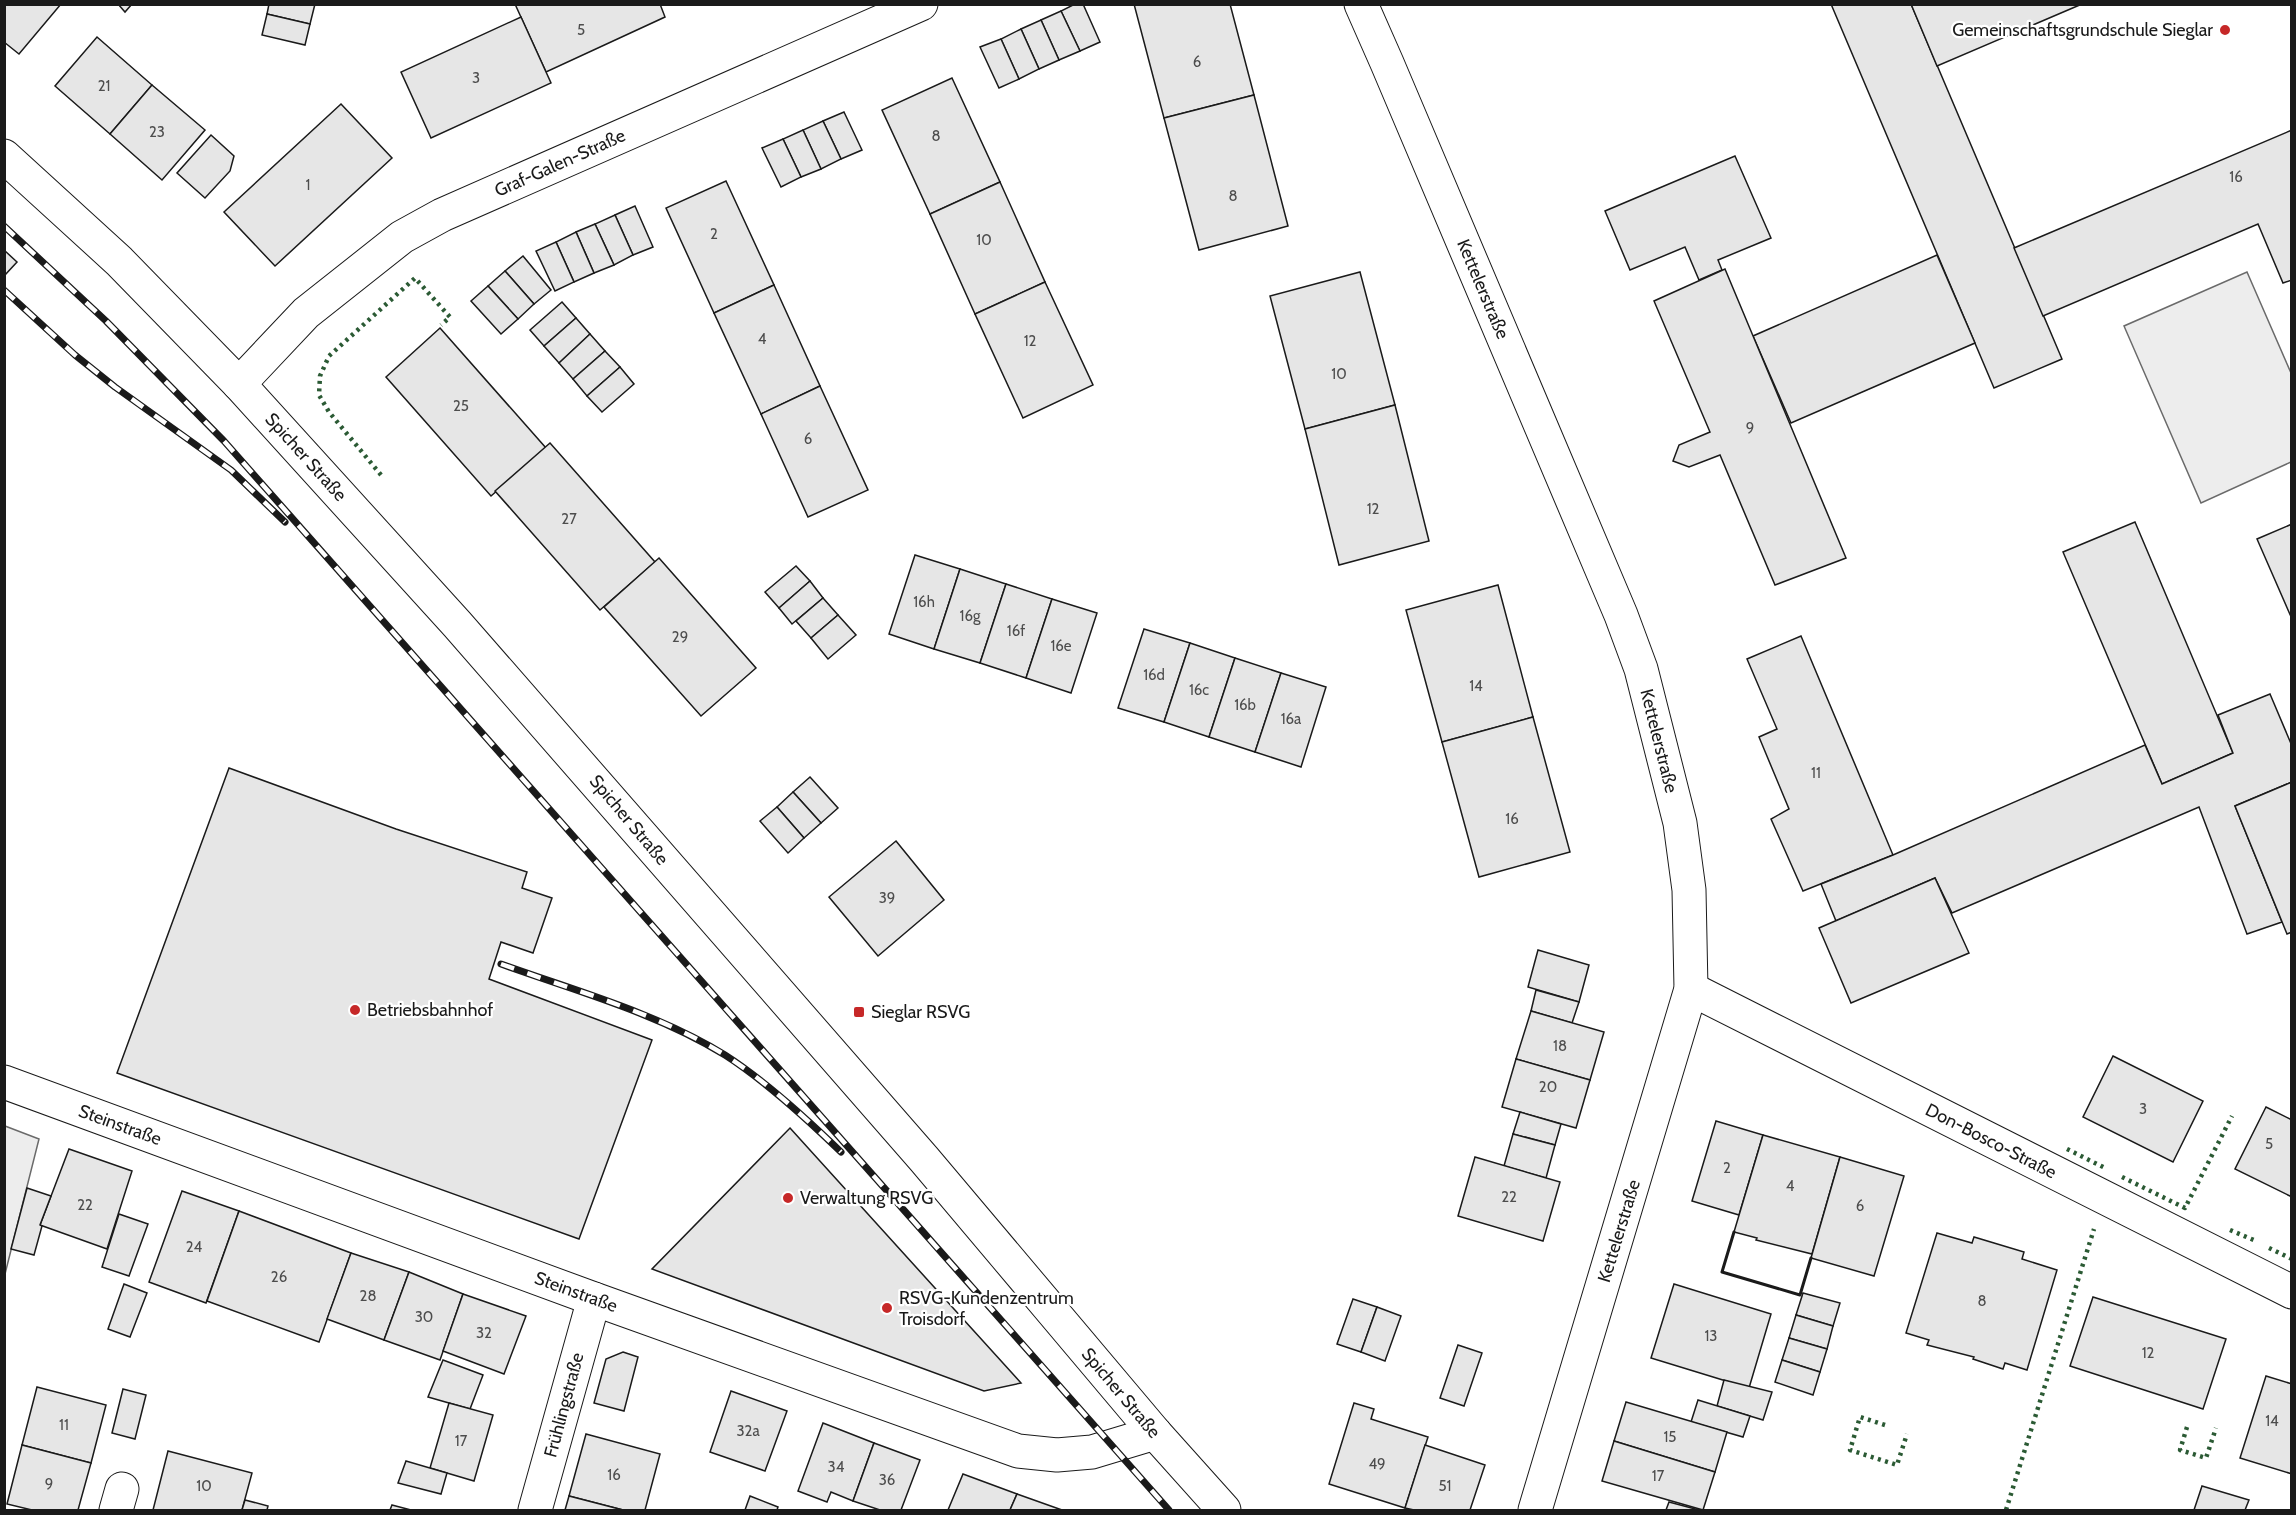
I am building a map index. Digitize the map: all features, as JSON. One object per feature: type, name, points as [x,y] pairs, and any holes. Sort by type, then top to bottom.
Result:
[{"type":"street","name":"Graf-Galen-Straße","points":[[239,384],[306,313],[402,237],[452,211],[921,4]]},
{"type":"street","name":"Kettelerstraße","points":[[1361,4],[1621,615],[1641,669],[1680,823],[1689,890],[1691,988],[1535,1510]]},
{"type":"street","name":"Spicher Straße","points":[[4,156],[119,261],[239,384],[566,747],[932,1168],[1155,1433],[1224,1510]]},
{"type":"street","name":"Don-Bosco-Straße","points":[[1691,988],[2292,1292]]},
{"type":"street","name":"Steinstraße","points":[[4,1082],[594,1299],[1018,1451],[1057,1455],[1092,1452],[1155,1433]]},
{"type":"street","name":"Frühlingstraße","points":[[535,1510],[594,1299]]},
{"type":"shaded area","points":[[2247,272],[2291,373],[2291,462],[2201,503],[2124,326]]},
{"type":"shaded area","points":[[5,1126],[39,1139],[5,1274]]},
{"type":"building","points":[[4,4],[61,4],[19,54],[4,42]]},
{"type":"building","points":[[118,4],[132,4],[125,12]]},
{"type":"building","points":[[269,4],[315,4],[310,24],[267,14]]},
{"type":"building","points":[[515,4],[660,4],[665,17],[546,72]]},
{"type":"building","points":[[1075,4],[1083,4],[1100,42],[1080,51],[1061,11]]},
{"type":"building","points":[[1134,4],[1230,4],[1254,95],[1164,118]]},
{"type":"building","points":[[1831,4],[1911,4],[2062,359],[1994,388]]},
{"type":"building","points":[[1911,4],[2082,4],[1937,66]]},
{"type":"building","points":[[1061,11],[1080,51],[1059,60],[1041,20]]},
{"type":"building","points":[[267,14],[310,24],[305,45],[262,35]]},
{"type":"building","points":[[521,17],[551,83],[431,138],[401,72]]},
{"type":"building","points":[[1041,20],[1059,60],[1039,69],[1021,29]]},
{"type":"building","points":[[1021,29],[1039,69],[1019,79],[1001,39]]},
{"type":"building","points":[[97,37],[152,85],[110,134],[55,86]]},
{"type":"building","points":[[1001,39],[1019,79],[999,88],[980,47]]},
{"type":"building","points":[[952,78],[1000,182],[930,214],[882,110]]},
{"type":"building","points":[[152,85],[205,130],[162,180],[110,134]]},
{"type":"building","points":[[1254,95],[1288,226],[1199,250],[1164,118]]},
{"type":"building","points":[[341,104],[392,158],[275,266],[224,212]]},
{"type":"building","points":[[844,112],[862,150],[841,159],[823,121]]},
{"type":"building","points":[[823,121],[841,159],[821,169],[803,130]]},
{"type":"building","points":[[803,130],[821,169],[801,177],[783,139]]},
{"type":"building","points":[[2292,130],[2292,280],[2283,283],[2258,224],[2043,316],[2014,248]]},
{"type":"building","points":[[211,135],[234,156],[230,171],[205,198],[177,173]]},
{"type":"building","points":[[783,139],[801,177],[781,187],[762,148]]},
{"type":"building","points":[[1735,156],[1771,238],[1718,260],[1722,270],[1699,280],[1685,247],[1630,270],[1605,211]]},
{"type":"building","points":[[726,181],[774,285],[714,313],[666,208]]},
{"type":"building","points":[[1000,182],[1045,282],[975,314],[930,214]]},
{"type":"building","points":[[635,206],[653,247],[633,255],[615,215]]},
{"type":"building","points":[[615,215],[633,255],[614,265],[595,224]]},
{"type":"building","points":[[595,224],[614,265],[594,273],[576,232]]},
{"type":"building","points":[[576,232],[594,273],[574,282],[556,242]]},
{"type":"building","points":[[556,242],[574,282],[555,291],[536,251]]},
{"type":"building","points":[[4,250],[17,262],[4,276]]},
{"type":"building","points":[[1937,255],[1975,343],[1791,423],[1753,336]]},
{"type":"building","points":[[523,256],[551,290],[534,304],[505,271]]},
{"type":"building","points":[[1725,269],[1846,558],[1775,585],[1720,455],[1689,467],[1673,461],[1679,445],[1710,432],[1654,301]]},
{"type":"building","points":[[505,271],[534,304],[518,319],[488,286]]},
{"type":"building","points":[[1360,272],[1395,405],[1305,429],[1270,296]]},
{"type":"building","points":[[1045,282],[1093,385],[1023,418],[975,314]]},
{"type":"building","points":[[774,285],[820,386],[761,414],[714,313]]},
{"type":"building","points":[[488,286],[518,319],[501,334],[471,301]]},
{"type":"building","points":[[562,302],[576,318],[544,346],[530,330]]},
{"type":"building","points":[[576,318],[590,334],[559,363],[544,346]]},
{"type":"building","points":[[440,328],[546,448],[491,496],[386,377]]},
{"type":"building","points":[[590,334],[605,351],[573,379],[559,363]]},
{"type":"building","points":[[605,351],[620,367],[587,396],[573,379]]},
{"type":"building","points":[[620,367],[634,384],[602,412],[587,396]]},
{"type":"building","points":[[820,386],[868,490],[808,517],[761,414]]},
{"type":"building","points":[[1395,405],[1429,541],[1339,565],[1305,429]]},
{"type":"building","points":[[550,443],[655,562],[600,610],[495,491]]},
{"type":"building","points":[[2135,522],[2233,753],[2162,784],[2063,552]]},
{"type":"building","points":[[2292,524],[2292,619],[2257,539]]},
{"type":"building","points":[[915,555],[960,569],[934,649],[889,634]]},
{"type":"building","points":[[659,558],[756,668],[701,716],[604,607]]},
{"type":"building","points":[[796,566],[810,581],[779,608],[765,592]]},
{"type":"building","points":[[960,569],[1006,584],[980,663],[934,649]]},
{"type":"building","points":[[810,581],[823,598],[792,624],[779,608]]},
{"type":"building","points":[[1006,584],[1052,599],[1026,678],[980,663]]},
{"type":"building","points":[[1498,585],[1533,717],[1442,742],[1406,610]]},
{"type":"building","points":[[823,598],[838,615],[811,638],[796,621]]},
{"type":"building","points":[[1052,599],[1097,613],[1071,693],[1026,678]]},
{"type":"building","points":[[838,615],[856,635],[828,659],[811,638]]},
{"type":"building","points":[[1144,629],[1190,643],[1164,722],[1118,708]]},
{"type":"building","points":[[1801,636],[1893,855],[1803,891],[1771,819],[1789,809],[1759,737],[1777,729],[1747,659]]},
{"type":"building","points":[[1190,643],[1235,658],[1209,737],[1164,722]]},
{"type":"building","points":[[1235,658],[1281,673],[1255,752],[1209,737]]},
{"type":"building","points":[[1281,673],[1326,687],[1301,767],[1255,752]]},
{"type":"building","points":[[2270,694],[2292,746],[2292,782],[2235,806],[2282,922],[2247,934],[2199,807],[1952,913],[1935,878],[1836,921],[1821,884],[2145,745],[2162,784],[2233,753],[2218,715]]},
{"type":"building","points":[[1533,717],[1570,852],[1479,877],[1442,742]]},
{"type":"building","name":"Betriebsbahnhof","points":[[229,768],[396,829],[527,872],[522,888],[552,898],[533,953],[501,942],[489,979],[652,1040],[579,1239],[117,1073]]},
{"type":"building","points":[[810,777],[838,808],[821,823],[793,792]]},
{"type":"building","points":[[2292,782],[2292,932],[2287,934],[2235,806]]},
{"type":"building","points":[[793,792],[821,823],[804,838],[777,807]]},
{"type":"building","points":[[777,807],[804,838],[788,853],[760,821]]},
{"type":"building","points":[[896,841],[944,900],[878,956],[829,897]]},
{"type":"building","points":[[1935,878],[1969,953],[1851,1003],[1819,928]]},
{"type":"building","points":[[1538,950],[1589,965],[1579,1002],[1528,987]]},
{"type":"building","points":[[1536,990],[1579,1002],[1572,1023],[1531,1011]]},
{"type":"building","points":[[1531,1011],[1604,1032],[1590,1080],[1516,1059]]},
{"type":"building","points":[[2113,1056],[2203,1101],[2173,1162],[2083,1117]]},
{"type":"building","points":[[1516,1059],[1590,1080],[1576,1128],[1502,1107]]},
{"type":"building","points":[[2266,1107],[2292,1120],[2292,1197],[2235,1169]]},
{"type":"building","points":[[1520,1112],[1561,1124],[1555,1145],[1513,1134]]},
{"type":"building","points":[[1716,1121],[1763,1135],[1739,1215],[1692,1201]]},
{"type":"building","name":"Verwaltung RSVG","points":[[790,1128],[1021,1383],[984,1391],[652,1269]]},
{"type":"building","points":[[1513,1134],[1555,1145],[1546,1178],[1504,1166]]},
{"type":"building","points":[[1763,1135],[1840,1157],[1812,1254],[1734,1232]]},
{"type":"building","points":[[69,1149],[132,1171],[107,1249],[40,1225]]},
{"type":"building","points":[[1475,1157],[1560,1182],[1543,1241],[1458,1216]]},
{"type":"building","points":[[1840,1157],[1904,1176],[1874,1276],[1811,1258]]},
{"type":"building","points":[[27,1188],[51,1196],[40,1225],[42,1226],[34,1255],[11,1249]]},
{"type":"building","points":[[182,1191],[239,1211],[206,1303],[149,1282]]},
{"type":"building","points":[[239,1211],[351,1253],[319,1342],[207,1301]]},
{"type":"building","points":[[119,1214],[148,1224],[129,1276],[102,1267]]},
{"type":"building","points":[[1937,1233],[1972,1243],[1974,1237],[2024,1252],[2022,1259],[2057,1270],[2027,1370],[2005,1363],[2003,1369],[1973,1359],[1974,1357],[1927,1345],[1929,1340],[1906,1333]]},
{"type":"building","points":[[351,1253],[409,1272],[384,1340],[327,1319]]},
{"type":"building","points":[[409,1272],[463,1294],[440,1360],[384,1340]]},
{"type":"building","points":[[124,1284],[147,1293],[130,1337],[108,1329]]},
{"type":"building","points":[[1674,1284],[1771,1314],[1749,1388],[1651,1358]]},
{"type":"building","points":[[1803,1293],[1840,1303],[1833,1326],[1796,1315]]},
{"type":"building","points":[[463,1294],[526,1316],[504,1374],[443,1351]]},
{"type":"building","points":[[2093,1297],[2226,1339],[2203,1409],[2070,1366]]},
{"type":"building","points":[[1353,1299],[1377,1307],[1361,1352],[1337,1344]]},
{"type":"building","points":[[1377,1307],[1401,1316],[1385,1361],[1361,1352]]},
{"type":"building","points":[[1796,1315],[1833,1326],[1827,1349],[1789,1338]]},
{"type":"building","points":[[1789,1338],[1827,1349],[1820,1372],[1782,1360]]},
{"type":"building","points":[[1458,1345],[1482,1353],[1464,1406],[1440,1398]]},
{"type":"building","points":[[623,1352],[638,1357],[624,1411],[594,1403],[606,1359]]},
{"type":"building","points":[[443,1360],[483,1375],[470,1409],[428,1397]]},
{"type":"building","points":[[1782,1360],[1820,1372],[1813,1395],[1775,1382]]},
{"type":"building","points":[[2266,1376],[2292,1384],[2292,1474],[2240,1458]]},
{"type":"building","points":[[1724,1380],[1772,1392],[1763,1420],[1717,1406]]},
{"type":"building","points":[[37,1387],[106,1405],[91,1463],[22,1445]]},
{"type":"building","points":[[123,1389],[146,1395],[135,1439],[112,1433]]},
{"type":"building","points":[[731,1391],[787,1411],[765,1471],[710,1452]]},
{"type":"building","points":[[1698,1400],[1750,1416],[1743,1437],[1691,1422]]},
{"type":"building","points":[[1626,1402],[1727,1432],[1715,1472],[1614,1441]]},
{"type":"building","points":[[449,1403],[493,1415],[474,1481],[430,1468]]},
{"type":"building","points":[[1354,1403],[1374,1409],[1371,1419],[1428,1437],[1405,1508],[1329,1484]]},
{"type":"building","points":[[823,1423],[874,1443],[853,1501],[831,1492],[827,1502],[798,1491]]},
{"type":"building","points":[[586,1434],[660,1454],[645,1510],[623,1510],[569,1496]]},
{"type":"building","points":[[1614,1441],[1715,1472],[1703,1510],[1602,1481]]},
{"type":"building","points":[[874,1443],[920,1460],[901,1510],[880,1510],[853,1501]]},
{"type":"building","points":[[22,1445],[91,1463],[78,1510],[32,1510],[7,1504]]},
{"type":"building","points":[[1425,1445],[1485,1465],[1470,1510],[1405,1508]]},
{"type":"building","points":[[168,1451],[252,1473],[242,1510],[153,1510]]},
{"type":"building","points":[[406,1461],[447,1473],[441,1494],[398,1483]]},
{"type":"building","points":[[963,1474],[1017,1494],[1010,1510],[948,1510]]},
{"type":"building","points":[[2202,1486],[2249,1500],[2245,1510],[2194,1510]]},
{"type":"building","points":[[1017,1494],[1062,1510],[1010,1510]]},
{"type":"building","points":[[569,1496],[623,1510],[565,1510]]},
{"type":"building","points":[[750,1496],[778,1507],[777,1510],[745,1510]]},
{"type":"building","points":[[245,1500],[268,1506],[267,1510],[242,1510]]},
{"type":"building","points":[[1669,1502],[1699,1510],[1666,1510]]},
{"type":"building","points":[[392,1505],[411,1510],[390,1510]]},
{"type":"railway","points":[[4,226],[106,321],[224,441],[1169,1510]]},
{"type":"railway","points":[[4,290],[75,355],[115,387],[231,470],[285,522]]},
{"type":"railway","points":[[501,964],[616,1004],[699,1040],[755,1076],[800,1113],[841,1152]]},
{"type":"hedge","points":[[381,475],[329,412],[319,395],[320,376],[329,356],[415,278],[450,317],[441,325]]},
{"type":"hedge","points":[[2122,1177],[2185,1208],[2232,1116]]},
{"type":"hedge","points":[[2067,1149],[2105,1168]]},
{"type":"hedge","points":[[2006,1510],[2094,1229]]},
{"type":"hedge","points":[[2230,1230],[2256,1241]]},
{"type":"hedge","points":[[2269,1248],[2292,1259]]},
{"type":"hedge","points":[[1885,1425],[1860,1417],[1850,1450],[1897,1465],[1907,1434]]},
{"type":"hedge","points":[[2187,1427],[2180,1450],[2206,1458],[2216,1428]]},
{"type":"wall","points":[[1734,1232],[1722,1272],[1800,1295],[1811,1258]]},
{"type":"place","name":"Gemeinschaftsgrundschule Sieglar","points":[[2225,30]]},
{"type":"place","name":"Betriebsbahnhof","points":[[355,1010]]},
{"type":"place","name":"Sieglar RSVG","points":[[859,1012]]},
{"type":"place","name":"Verwaltung RSVG","points":[[788,1198]]},
{"type":"place","name":"RSVG-Kundenzentrum Troisdorf","points":[[887,1308]]}]
